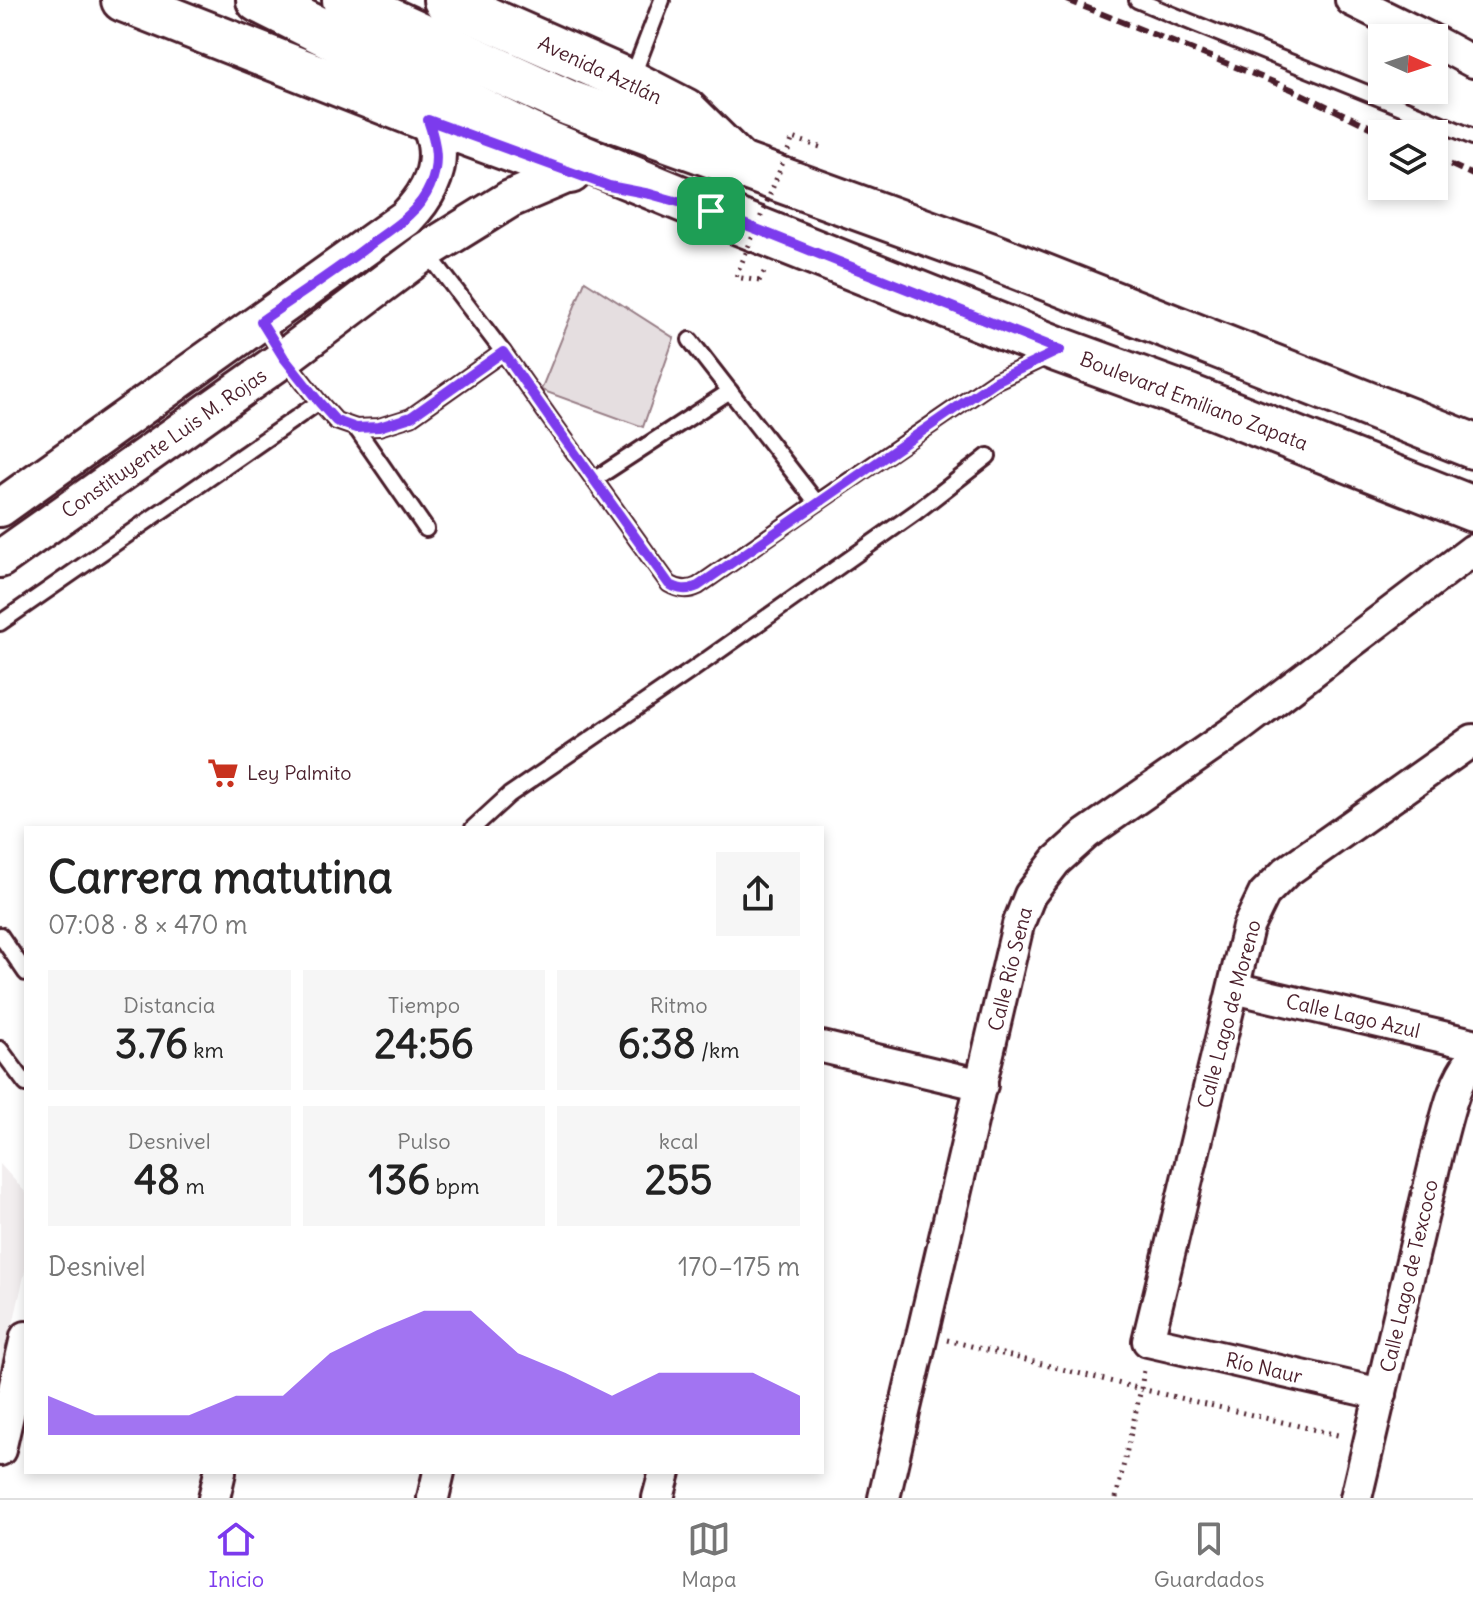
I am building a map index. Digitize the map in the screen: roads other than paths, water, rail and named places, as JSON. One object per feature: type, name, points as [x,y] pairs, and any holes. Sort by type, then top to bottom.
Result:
[{"type":"main road","points":[[123,0],[571,173],[609,186],[711,211]]},
{"type":"main road","name":"Boulevard Emiliano Zapata","points":[[259,0],[544,142],[1060,350],[1189,397],[1473,509]]},
{"type":"main road","points":[[345,0],[569,103],[989,255],[1473,446]]},
{"type":"main road","name":"Avenida Aztlán","points":[[445,0],[631,82],[685,110],[740,164]]},
{"type":"street","points":[[1351,0],[1400,24]]},
{"type":"street","points":[[1448,49],[1473,62]]},
{"type":"street","name":"Constituyente Luis M. Rojas","points":[[0,508],[406,218],[421,203],[431,185],[437,145],[428,120]]},
{"type":"street","name":"Constituyente Luis M. Rojas","points":[[0,559],[284,358],[426,251],[510,199],[571,173]]},
{"type":"street","name":"Calle Río Sena","points":[[884,1498],[1018,925],[1030,895],[1056,861],[1086,834],[1237,729],[1473,550]]},
{"type":"street","name":"Calle Lago de Moreno","points":[[1148,1341],[1248,927],[1264,894],[1286,872],[1473,740]]},
{"type":"street","name":"Calle Lago Azul","points":[[1234,988],[1473,1044]]},
{"type":"street","points":[[824,1047],[982,1085]]},
{"type":"street","name":"Calle Lago de Texcoco","points":[[1356,1498],[1443,1131],[1464,1070],[1473,1058]]},
{"type":"street","name":"Río Naur","points":[[1148,1341],[1381,1394]]},
{"type":"street","points":[[0,1450],[20,1391],[24,1355]]},
{"type":"street","points":[[214,1498],[220,1474]]},
{"type":"street","points":[[433,1498],[439,1474]]},
{"type":"street","points":[[658,1498],[664,1474]]},
{"type":"lane","points":[[631,82],[662,0]]},
{"type":"lane","points":[[1137,0],[1473,137]]},
{"type":"lane","points":[[426,251],[503,352],[669,584],[681,589],[698,586],[995,381],[1060,350]]},
{"type":"lane","points":[[261,321],[284,358],[319,402],[336,421],[356,428],[379,427],[411,417],[503,352]]},
{"type":"lane","points":[[690,340],[817,503]]},
{"type":"lane","points":[[595,479],[730,391]]},
{"type":"lane","points":[[0,623],[319,402]]},
{"type":"lane","points":[[356,428],[426,529]]},
{"type":"lane","points":[[475,826],[509,795],[864,549],[988,456]]},
{"type":"lane","points":[[0,935],[24,970]]},
{"type":"lane","points":[[0,1049],[24,1081]]},
{"type":"railway","points":[[1067,0],[1291,89],[1368,126]]},
{"type":"railway","points":[[1448,163],[1473,175]]},
{"type":"place","name":"Ley Palmito","points":[[223,773]]}]
